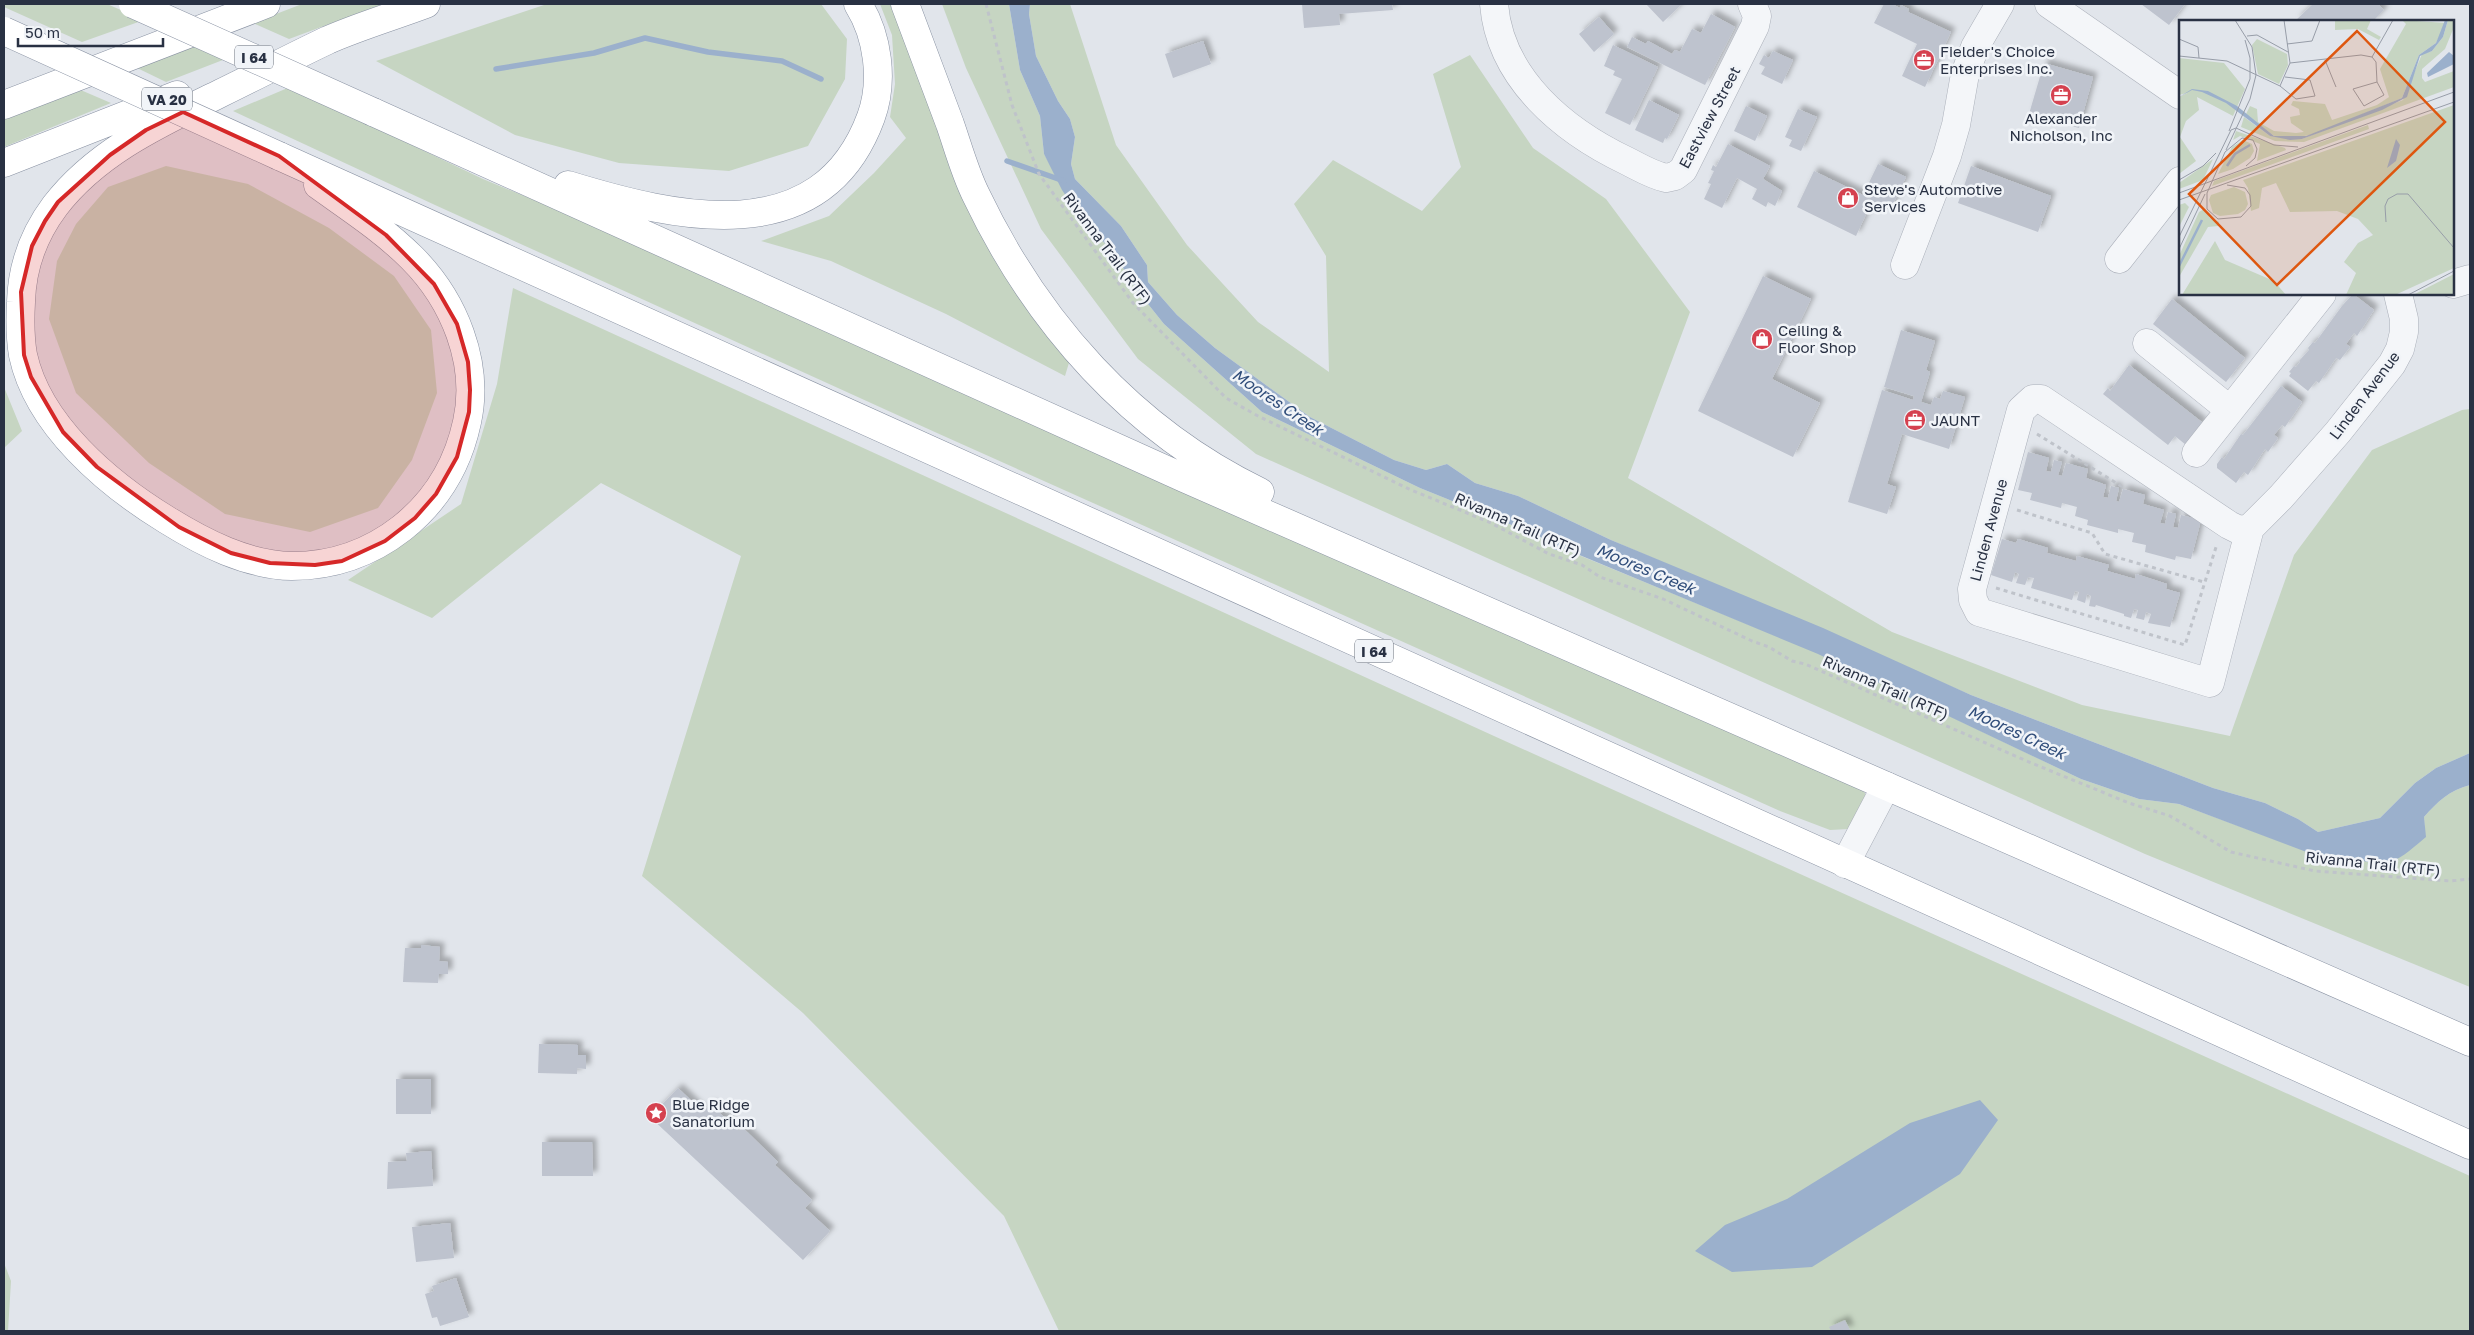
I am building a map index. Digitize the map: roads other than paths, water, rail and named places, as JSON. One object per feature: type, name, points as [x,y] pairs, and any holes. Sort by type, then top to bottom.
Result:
[{"type":"highway","name":"I 64","points":[[133,4],[454,150],[1514,624],[2470,1042]]},
{"type":"highway","points":[[4,104],[266,4]]},
{"type":"highway","name":"VA 20","points":[[4,163],[236,72],[426,4]]},
{"type":"highway","points":[[454,150],[609,198],[668,211],[697,215],[733,214],[768,212],[791,205],[812,195],[832,180],[848,162],[864,137],[874,109],[877,90],[877,60],[872,35],[858,4]]},
{"type":"highway","points":[[905,4],[975,194],[1008,255],[1030,290],[1072,346],[1098,375],[1144,418],[1204,463],[1355,538],[1514,624]]},
{"type":"highway","name":"I 64","points":[[4,31],[2470,1145]]},
{"type":"highway","points":[[279,156],[386,234],[414,260],[434,284],[451,312],[457,324],[468,362],[469,412],[464,436],[457,457],[436,494],[414,518],[385,541],[342,561],[315,565],[270,563],[231,553],[151,510],[103,473],[63,432],[43,403],[24,355],[20,312],[23,274],[32,246],[45,221],[58,202],[87,174],[146,130],[331,39]]},
{"type":"street","name":"Eastview Street","points":[[1494,4],[1501,35],[1512,62],[1527,86],[1547,108],[1570,127],[1610,152],[1666,178],[1675,176],[1683,170],[1739,59],[1755,26],[1757,16],[1752,4]]},
{"type":"street","points":[[1905,266],[1947,156],[1956,125],[1965,74],[1975,47],[2000,4]]},
{"type":"street","points":[[2049,4],[2179,94]]},
{"type":"street","points":[[2119,259],[2178,191]]},
{"type":"street","points":[[2454,284],[2470,279]]},
{"type":"street","points":[[2196,453],[2321,295]]},
{"type":"street","name":"Linden Avenue","points":[[2250,528],[2239,530],[2229,526],[2041,398],[2033,399],[2021,410],[1972,589],[1973,600],[1979,612],[2210,683],[2250,528],[2281,497],[2338,432],[2392,364],[2400,349],[2404,332],[2405,295]]},
{"type":"street","points":[[2147,342],[2230,410]]},
{"type":"street","points":[[1845,864],[1886,786]]},
{"type":"water","name":"Moores Creek","points":[[1009,4],[1030,4],[1029,14],[1036,56],[1058,101],[1070,119],[1075,137],[1071,164],[1075,179],[1121,226],[1147,265],[1148,282],[1177,315],[1215,348],[1310,417],[1394,460],[1426,470],[1447,464],[1475,483],[1518,496],[1611,540],[1823,628],[1971,695],[2213,788],[2265,803],[2298,819],[2318,832],[2380,818],[2415,783],[2436,768],[2470,753],[2470,785],[2450,793],[2434,806],[2424,817],[2426,837],[2400,858],[2390,862],[2372,863],[2345,856],[2326,854],[2317,856],[2179,804],[2139,799],[2081,779],[1818,654],[1565,549],[1555,550],[1539,536],[1420,488],[1262,412],[1164,324],[1136,289],[1114,253],[1080,217],[1062,190],[1044,154],[1040,116],[1020,70]]},
{"type":"water","points":[[1980,1100],[1998,1120],[1960,1174],[1812,1267],[1732,1272],[1695,1251],[1725,1225],[1787,1199],[1910,1123]]},
{"type":"waterway","points":[[496,69],[594,53],[645,38],[708,52],[782,61],[821,79]]},
{"type":"waterway","points":[[1007,161],[1064,181]]},
{"type":"place","name":"Fielder's Choice Enterprises Inc.","points":[[1924,60]]},
{"type":"place","name":"Alexander Nicholson, Inc","points":[[2061,95]]},
{"type":"place","name":"Steve's Automotive Services","points":[[1848,198]]},
{"type":"place","name":"Ceiling & Floor Shop","points":[[1762,339]]},
{"type":"place","name":"JAUNT","points":[[1915,420]]},
{"type":"place","name":"Blue Ridge Sanatorium","points":[[656,1113]]}]
